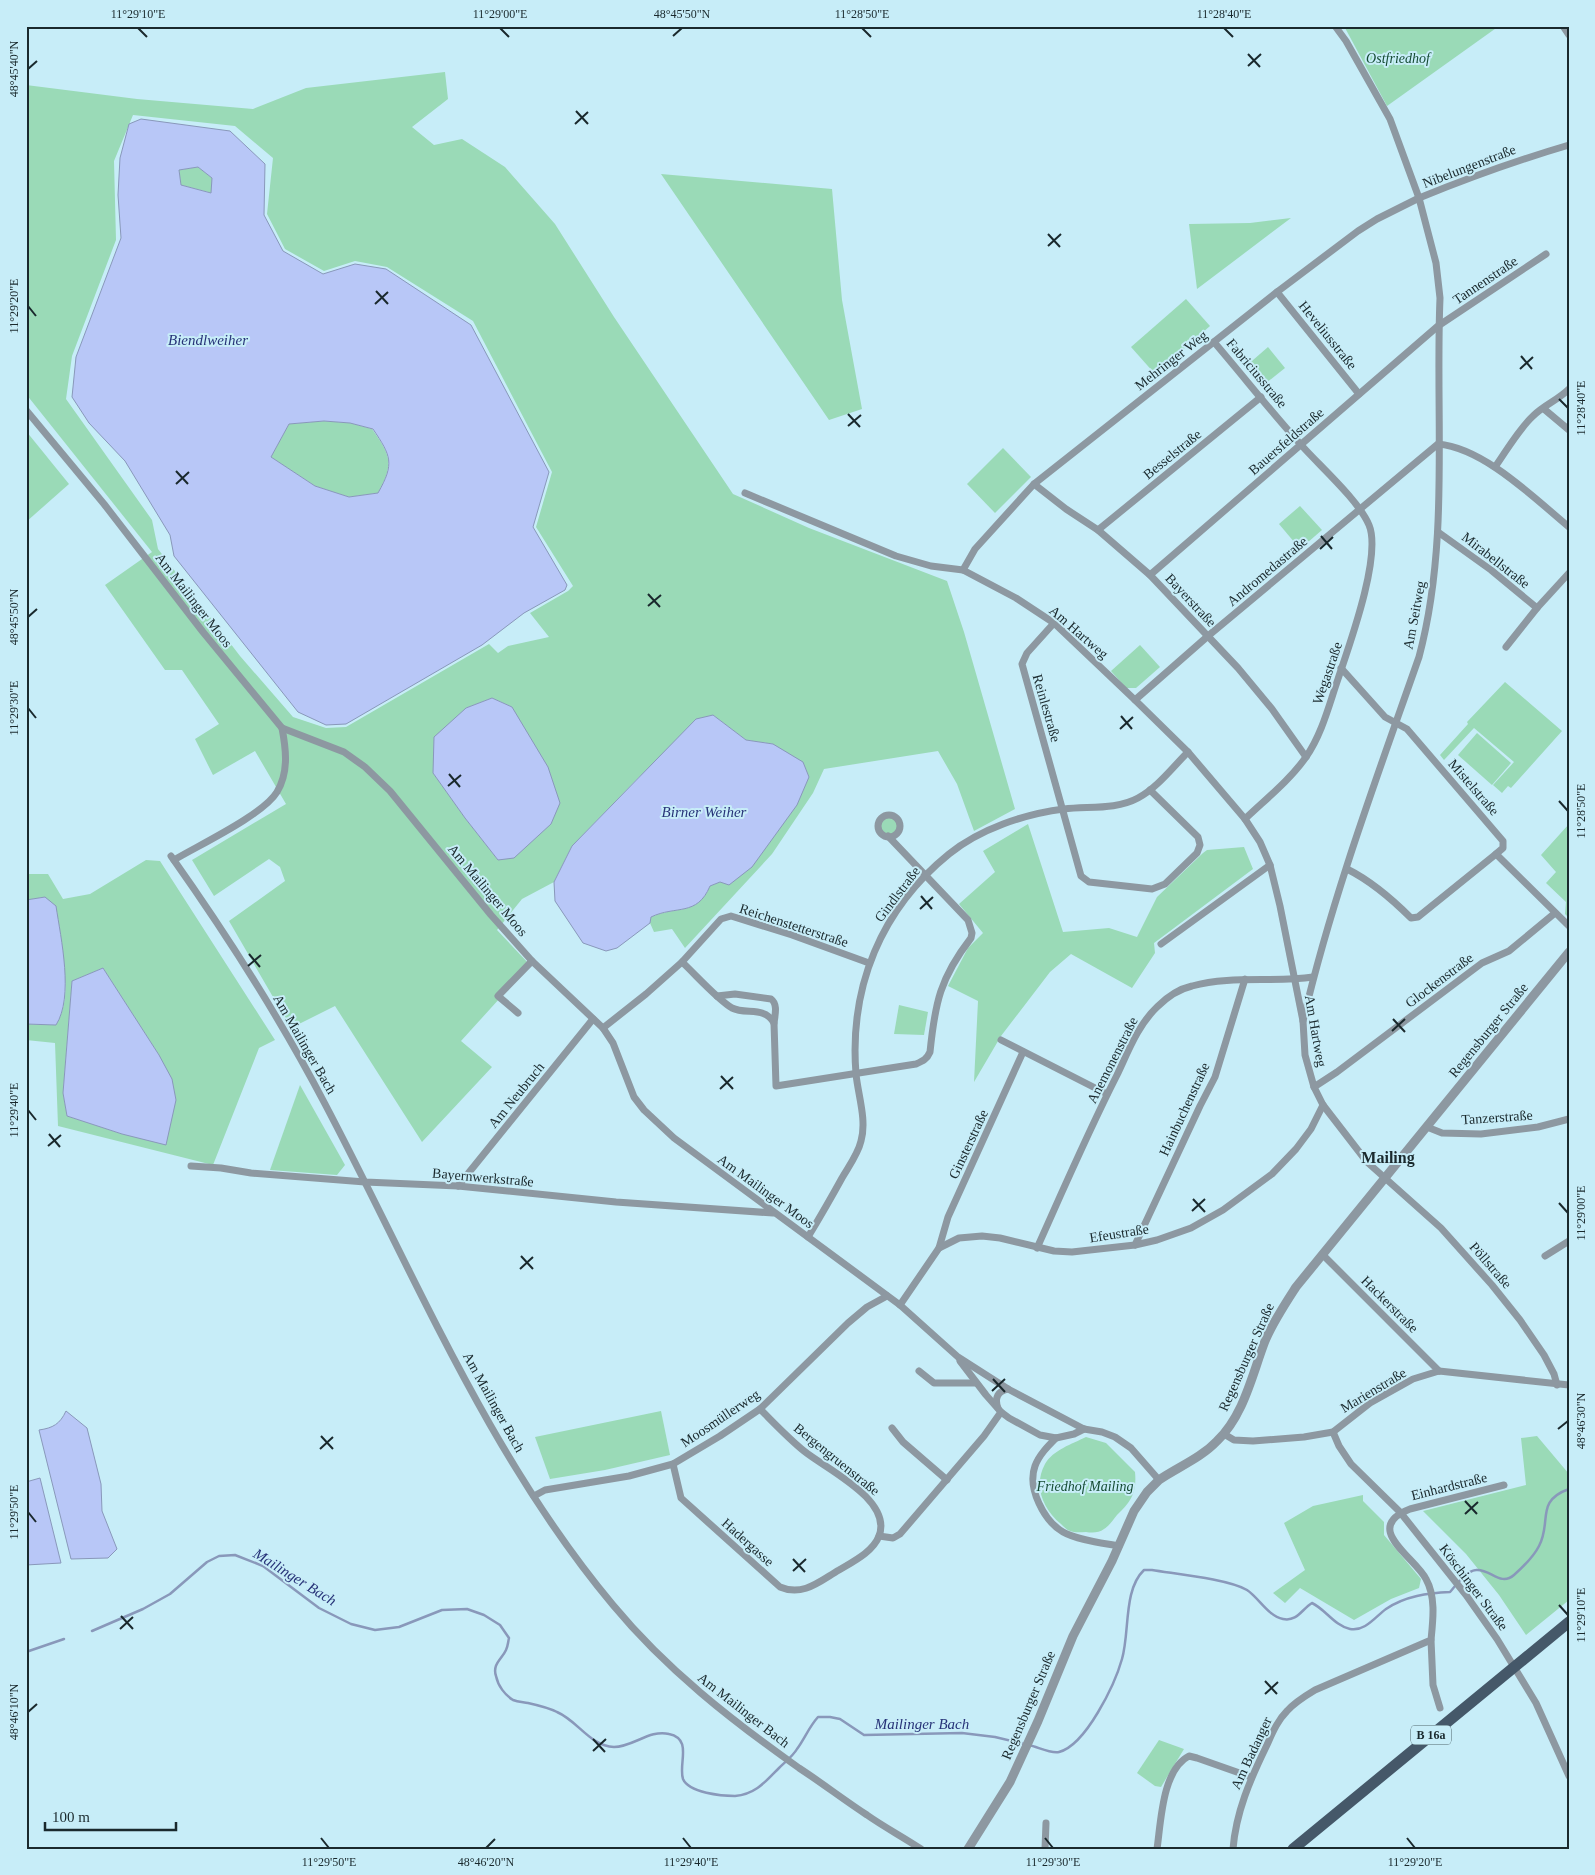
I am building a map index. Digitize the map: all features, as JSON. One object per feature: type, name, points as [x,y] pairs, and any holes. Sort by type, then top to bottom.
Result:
[{"type":"main road","name":"B 16a","points":[[1293,1849],[1569,1622]]},
{"type":"street","name":"Nibelungenstraße","points":[[1335,26],[1346,40],[1390,119],[1419,198],[1470,177],[1569,145]]},
{"type":"street","points":[[1563,26],[1569,35]]},
{"type":"street","name":"Mehringer Weg","points":[[963,570],[975,549],[1034,484],[1277,292],[1377,218],[1419,198]]},
{"type":"street","name":"Am Seitweg","points":[[1303,1021],[1313,977],[1347,869],[1419,658],[1428,623],[1438,532],[1438,326],[1440,298],[1436,263],[1419,198]]},
{"type":"street","name":"Tannenstraße","points":[[1438,326],[1546,254]]},
{"type":"street","name":"Heveliusstraße","points":[[1277,292],[1359,394]]},
{"type":"street","name":"Bauersfeldstraße","points":[[1150,575],[1438,326]]},
{"type":"street","name":"Fabriciusstraße","points":[[1214,342],[1301,445],[1360,510]]},
{"type":"street","points":[[1495,467],[1528,421],[1569,389]]},
{"type":"street","name":"Besselstraße","points":[[1098,530],[1261,396]]},
{"type":"street","points":[[1544,409],[1569,430]]},
{"type":"street","name":"Am Mailinger Moos","points":[[26,410],[110,512],[202,632],[282,728],[344,752],[365,767],[390,791],[474,895],[532,961],[603,1028],[613,1042],[634,1097],[644,1110],[674,1138],[900,1305],[958,1357],[1008,1389],[1084,1429],[1102,1432],[1116,1438],[1131,1448],[1159,1480]]},
{"type":"street","points":[[1438,444],[1454,446],[1495,467],[1569,527]]},
{"type":"street","name":"Andromedastraße","points":[[1135,700],[1208,636],[1438,444]]},
{"type":"street","name":"Bayerstraße","points":[[1034,484],[1066,509],[1098,530],[1150,575],[1238,668],[1272,709],[1306,757]]},
{"type":"street","name":"Am Hartweg","points":[[745,493],[896,556],[931,566],[963,570],[1016,598],[1054,623],[1188,752],[1245,819],[1260,842],[1270,865],[1280,906],[1303,1021],[1305,1055],[1314,1087],[1323,1105],[1367,1162],[1386,1177]]},
{"type":"street","name":"Wegastraße","points":[[1245,819],[1306,757],[1322,726],[1358,619],[1369,573],[1371,547],[1369,526],[1360,510]]},
{"type":"street","name":"Mirabellstraße","points":[[1438,532],[1491,570],[1537,608]]},
{"type":"street","points":[[1506,646],[1569,573]]},
{"type":"street","name":"Reinlestraße","points":[[1054,623],[1026,653],[1022,664],[1063,809]]},
{"type":"street","name":"Mistelstraße","points":[[1341,668],[1385,717],[1407,729],[1503,841],[1503,848],[1496,854]]},
{"type":"street","name":"Am Mailinger Bach","points":[[282,728],[286,749],[285,772],[277,792],[262,809],[172,858],[230,942],[277,1019],[324,1102],[474,1394],[559,1535],[613,1606],[660,1656],[698,1691],[771,1748],[865,1814],[921,1849]]},
{"type":"street","name":"Gindlstraße","points":[[808,1237],[854,1158],[862,1140],[863,1124],[856,1074],[855,1035],[860,996],[869,963],[891,919],[925,876],[950,854],[977,836],[1030,815],[1063,809],[1119,805],[1137,799],[1150,790],[1188,752]]},
{"type":"street","points":[[1063,809],[1081,876],[1089,882],[1152,889],[1165,884],[1198,853],[1200,845],[1198,837],[1150,790]]},
{"type":"street","points":[[718,996],[735,994],[771,999],[775,1002],[776,1086],[916,1064],[928,1057],[940,988],[972,933],[968,920],[888,836]]},
{"type":"street","points":[[1347,869],[1394,900],[1411,918],[1418,917],[1496,854],[1569,926]]},
{"type":"street","points":[[1161,944],[1270,865]]},
{"type":"street","name":"Glockenstraße","points":[[1314,1087],[1482,963],[1509,951],[1555,913]]},
{"type":"street","name":"Reichenstetterstraße","points":[[603,1028],[682,962],[721,919],[731,916],[792,935],[869,963]]},
{"type":"street","name":"Regensburger Straße","points":[[968,1849],[1010,1782],[1038,1722],[1073,1636],[1140,1501],[1159,1480],[1207,1450],[1224,1434],[1238,1412],[1266,1339],[1296,1287],[1569,952]]},
{"type":"street","points":[[518,1013],[498,996],[532,961]]},
{"type":"street","points":[[682,962],[733,1008],[765,1013],[771,1017],[774,1023]]},
{"type":"street","name":"Anemonenstraße","points":[[1037,1248],[1107,1094],[1142,1025],[1156,1007],[1170,995],[1192,986],[1245,978],[1294,980],[1313,977]]},
{"type":"street","name":"Hainbuchenstraße","points":[[1134,1245],[1215,1077],[1245,978]]},
{"type":"street","name":"Am Neubruch","points":[[458,1186],[592,1019]]},
{"type":"street","points":[[1001,1040],[1107,1094]]},
{"type":"street","name":"Ginsterstraße","points":[[939,1248],[948,1217],[1023,1052]]},
{"type":"street","name":"Efeustraße","points":[[939,1248],[960,1238],[982,1236],[1000,1238],[1037,1248],[1072,1252],[1134,1245],[1157,1240],[1191,1228],[1223,1210],[1272,1174],[1296,1149],[1323,1105]]},
{"type":"street","name":"Tanzerstraße","points":[[1427,1127],[1442,1133],[1481,1134],[1538,1127],[1569,1119]]},
{"type":"street","name":"Bayernwerkstraße","points":[[191,1166],[251,1173],[365,1182],[458,1186],[616,1202],[774,1213]]},
{"type":"street","name":"Pöllstraße","points":[[1386,1177],[1441,1228],[1492,1285],[1520,1320],[1544,1355],[1554,1374],[1557,1385]]},
{"type":"street","points":[[1545,1256],[1569,1240]]},
{"type":"street","points":[[900,1305],[939,1248]]},
{"type":"street","name":"Hackerstraße","points":[[1323,1255],[1439,1371]]},
{"type":"street","name":"Moosmüllerweg","points":[[534,1496],[551,1489],[629,1476],[673,1464],[760,1409],[866,1306],[887,1296]]},
{"type":"street","name":"Am Mailinger Moos","points":[[958,1357],[976,1383],[1001,1412],[1040,1435],[1056,1438],[1074,1434],[1084,1429]]},
{"type":"street","points":[[919,1370],[934,1383],[976,1383]]},
{"type":"street","name":"Marienstraße","points":[[1224,1434],[1234,1440],[1253,1441],[1295,1438],[1333,1432],[1345,1420],[1370,1403],[1413,1379],[1439,1371],[1569,1385]]},
{"type":"street","points":[[879,1536],[893,1538],[900,1534],[984,1436],[1001,1412],[996,1401],[999,1393],[1008,1389]]},
{"type":"street","name":"Bergengruenstraße","points":[[760,1409],[804,1451],[859,1491],[874,1505],[880,1515],[881,1526],[879,1536]]},
{"type":"street","points":[[892,1428],[903,1442],[947,1480]]},
{"type":"street","name":"Köschinger Straße","points":[[1333,1432],[1339,1446],[1351,1464],[1400,1512],[1466,1595],[1536,1704],[1569,1776]]},
{"type":"street","points":[[1056,1438],[1044,1451],[1035,1466],[1033,1482],[1045,1516],[1064,1533],[1119,1546]]},
{"type":"street","name":"Hadergasse","points":[[673,1464],[678,1490],[681,1498],[687,1505],[772,1581],[789,1591],[806,1589],[822,1580],[868,1551],[879,1536]]},
{"type":"street","name":"Einhardstraße","points":[[1400,1512],[1504,1485]]},
{"type":"street","points":[[1400,1512],[1392,1520],[1390,1528],[1392,1537],[1397,1546],[1420,1570],[1429,1586],[1433,1617],[1431,1640],[1433,1685],[1440,1708]]},
{"type":"street","name":"Am Badanger","points":[[1232,1849],[1237,1815],[1251,1777],[1279,1721],[1299,1700],[1336,1680],[1431,1640]]},
{"type":"street","points":[[1157,1849],[1166,1789],[1183,1759],[1189,1756],[1197,1758],[1251,1777]]},
{"type":"street","points":[[1045,1849],[1046,1823]]},
{"type":"green space","name":"Ostfriedhof","points":[[1344,26],[1499,26],[1387,106]]},
{"type":"green space","points":[[445,72],[448,99],[412,127],[434,145],[462,139],[505,167],[555,224],[614,317],[733,494],[809,528],[947,581],[964,632],[1015,809],[974,831],[957,784],[938,751],[824,769],[813,793],[772,854],[685,948],[672,929],[654,932],[650,923],[651,917],[692,906],[699,902],[710,886],[720,882],[773,744],[746,740],[713,715],[639,777],[572,846],[554,882],[522,899],[497,930],[530,965],[461,1041],[492,1067],[422,1142],[335,1006],[291,1028],[229,921],[285,881],[280,867],[269,859],[214,896],[192,860],[286,804],[255,751],[213,775],[195,739],[219,724],[182,670],[165,670],[105,585],[152,552],[26,394],[26,85],[137,99],[253,109],[306,88]],"holes":[[[133,115],[235,126],[273,158],[267,214],[285,249],[324,271],[355,261],[387,267],[473,321],[552,472],[536,527],[573,586],[568,591],[530,613],[549,637],[508,646],[498,653],[489,644],[346,727],[326,728],[293,717],[240,656],[158,549],[152,520],[66,399],[72,356],[116,240],[114,161]],[[492,698],[512,707],[498,860],[433,773],[466,708]]]},
{"type":"green space","points":[[198,167],[212,178],[212,193],[181,185],[179,170]]},
{"type":"green space","points":[[661,174],[832,189],[842,300],[862,409],[829,420]]},
{"type":"green space","points":[[1291,218],[1197,289],[1189,224],[1250,223]]},
{"type":"green space","points":[[1186,299],[1210,326],[1155,374],[1131,347]]},
{"type":"green space","points":[[1268,347],[1285,368],[1261,387],[1245,367]]},
{"type":"green space","points":[[324,421],[350,423],[372,429],[383,446],[388,460],[386,474],[378,493],[349,497],[315,486],[271,457],[289,424]]},
{"type":"green space","points":[[26,431],[69,484],[26,522]]},
{"type":"green space","points":[[1003,448],[1031,477],[995,513],[967,484]]},
{"type":"green space","points":[[1300,506],[1322,530],[1300,549],[1279,524]]},
{"type":"green space","points":[[1140,645],[1160,667],[1136,688],[1126,688],[1111,671]]},
{"type":"green space","points":[[1505,682],[1562,731],[1511,788],[1508,786],[1502,793],[1493,785],[1514,762],[1474,728],[1444,760],[1440,755],[1468,724],[1467,722]]},
{"type":"green space","points":[[1477,733],[1511,763],[1492,785],[1458,755]]},
{"type":"green space","points":[[889,817],[895,820],[898,826],[895,832],[889,835],[883,832],[880,826],[883,820]]},
{"type":"green space","points":[[1028,824],[1063,932],[1109,928],[1137,937],[1157,897],[1207,850],[1244,847],[1253,869],[1154,943],[1155,953],[1132,988],[1071,954],[1050,972],[1001,1036],[974,1082],[978,1001],[948,986],[968,948],[983,933],[959,904],[995,872],[983,851]]},
{"type":"green space","points":[[1569,824],[1569,918],[1565,914],[1566,902],[1546,883],[1556,872],[1541,855]]},
{"type":"green space","points":[[146,860],[160,861],[275,1040],[259,1048],[213,1165],[58,1126],[55,1043],[26,1040],[26,1024],[56,1025],[62,1011],[65,995],[63,961],[45,897],[26,900],[26,874],[48,874],[63,899],[90,894]],"holes":[[[103,968],[159,1055],[166,1144],[122,1134],[67,1116],[63,1093],[72,981]]]},
{"type":"green space","points":[[899,1005],[928,1012],[924,1035],[894,1034]]},
{"type":"green space","points":[[300,1085],[345,1165],[337,1175],[270,1170]]},
{"type":"green space","points":[[661,1411],[670,1455],[605,1470],[550,1479],[535,1437]]},
{"type":"green space","points":[[1537,1436],[1569,1474],[1569,1600],[1526,1635],[1499,1595],[1466,1554],[1423,1511],[1526,1485],[1521,1438]]},
{"type":"green space","name":"Friedhof Mailing","points":[[1086,1437],[1106,1443],[1135,1472],[1135,1486],[1126,1506],[1108,1526],[1095,1532],[1074,1532],[1069,1531],[1049,1511],[1042,1497],[1040,1481],[1048,1459],[1063,1448]]},
{"type":"green space","points":[[1363,1495],[1363,1501],[1384,1522],[1384,1535],[1421,1579],[1419,1588],[1391,1599],[1354,1620],[1300,1588],[1285,1603],[1273,1593],[1305,1570],[1284,1523],[1313,1506]]},
{"type":"green space","points":[[1159,1740],[1184,1749],[1161,1787],[1155,1786],[1137,1773]]},
{"type":"water","name":"Biendlweiher","points":[[141,119],[230,131],[265,164],[264,215],[283,251],[323,274],[355,264],[386,269],[471,325],[549,472],[533,527],[567,585],[565,590],[524,613],[482,645],[346,724],[326,725],[298,712],[174,556],[170,535],[125,461],[89,423],[72,397],[76,357],[121,238],[118,195],[120,158],[129,124]],"holes":[[[198,167],[212,178],[211,193],[181,185],[179,170]],[[324,421],[350,423],[373,429],[384,446],[389,460],[387,474],[378,493],[349,497],[315,486],[271,457],[289,424]]]},
{"type":"water","points":[[492,698],[512,707],[548,767],[560,803],[551,824],[514,858],[498,860],[433,773],[434,737],[466,708]]},
{"type":"water","name":"Birner Weiher","points":[[713,715],[746,740],[773,744],[803,762],[809,777],[797,805],[752,867],[729,885],[720,882],[710,886],[705,896],[692,906],[660,913],[651,917],[650,923],[617,948],[606,951],[583,943],[555,901],[554,882],[572,846],[696,719]]},
{"type":"water","points":[[45,897],[56,906],[65,967],[64,999],[56,1025],[26,1024],[26,900]]},
{"type":"water","points":[[103,968],[159,1055],[172,1079],[176,1100],[166,1145],[122,1134],[67,1116],[63,1093],[72,981]]},
{"type":"water","points":[[66,1411],[87,1428],[101,1484],[102,1511],[117,1549],[108,1558],[71,1559],[39,1430],[56,1425]]},
{"type":"water","points":[[40,1478],[61,1563],[26,1565],[26,1482]]},
{"type":"waterway","name":"Mailinger Bach","points":[[1029,1745],[1048,1751],[1059,1752],[1069,1747],[1089,1726],[1106,1698],[1122,1659],[1130,1600],[1137,1578],[1144,1570],[1201,1577],[1238,1586],[1251,1593],[1268,1611],[1283,1619],[1296,1617],[1312,1603],[1340,1625],[1350,1629],[1361,1628],[1386,1609],[1401,1601],[1425,1594],[1450,1592],[1461,1579],[1472,1571],[1481,1570],[1504,1579],[1514,1575],[1539,1546],[1543,1537],[1548,1506],[1558,1494],[1569,1489]]},
{"type":"waterway","name":"Mailinger Bach","points":[[92,1631],[143,1609],[170,1594],[207,1562],[219,1556],[235,1555],[263,1566],[319,1608],[351,1624],[375,1630],[399,1627],[442,1610],[467,1609],[484,1615],[500,1625],[509,1638],[507,1648],[496,1665],[495,1672],[500,1687],[510,1698],[557,1712],[591,1738],[606,1746],[621,1746],[662,1733],[676,1737],[683,1746],[683,1779],[692,1788],[706,1793],[735,1796],[755,1790],[770,1778],[793,1754],[818,1717],[840,1719],[864,1735],[962,1733],[995,1737],[1024,1744]]},
{"type":"waterway","name":"Mailinger Bach","points":[[26,1652],[64,1639]]},
{"type":"district","name":"Mailing","points":[[1388,1157]]}]
